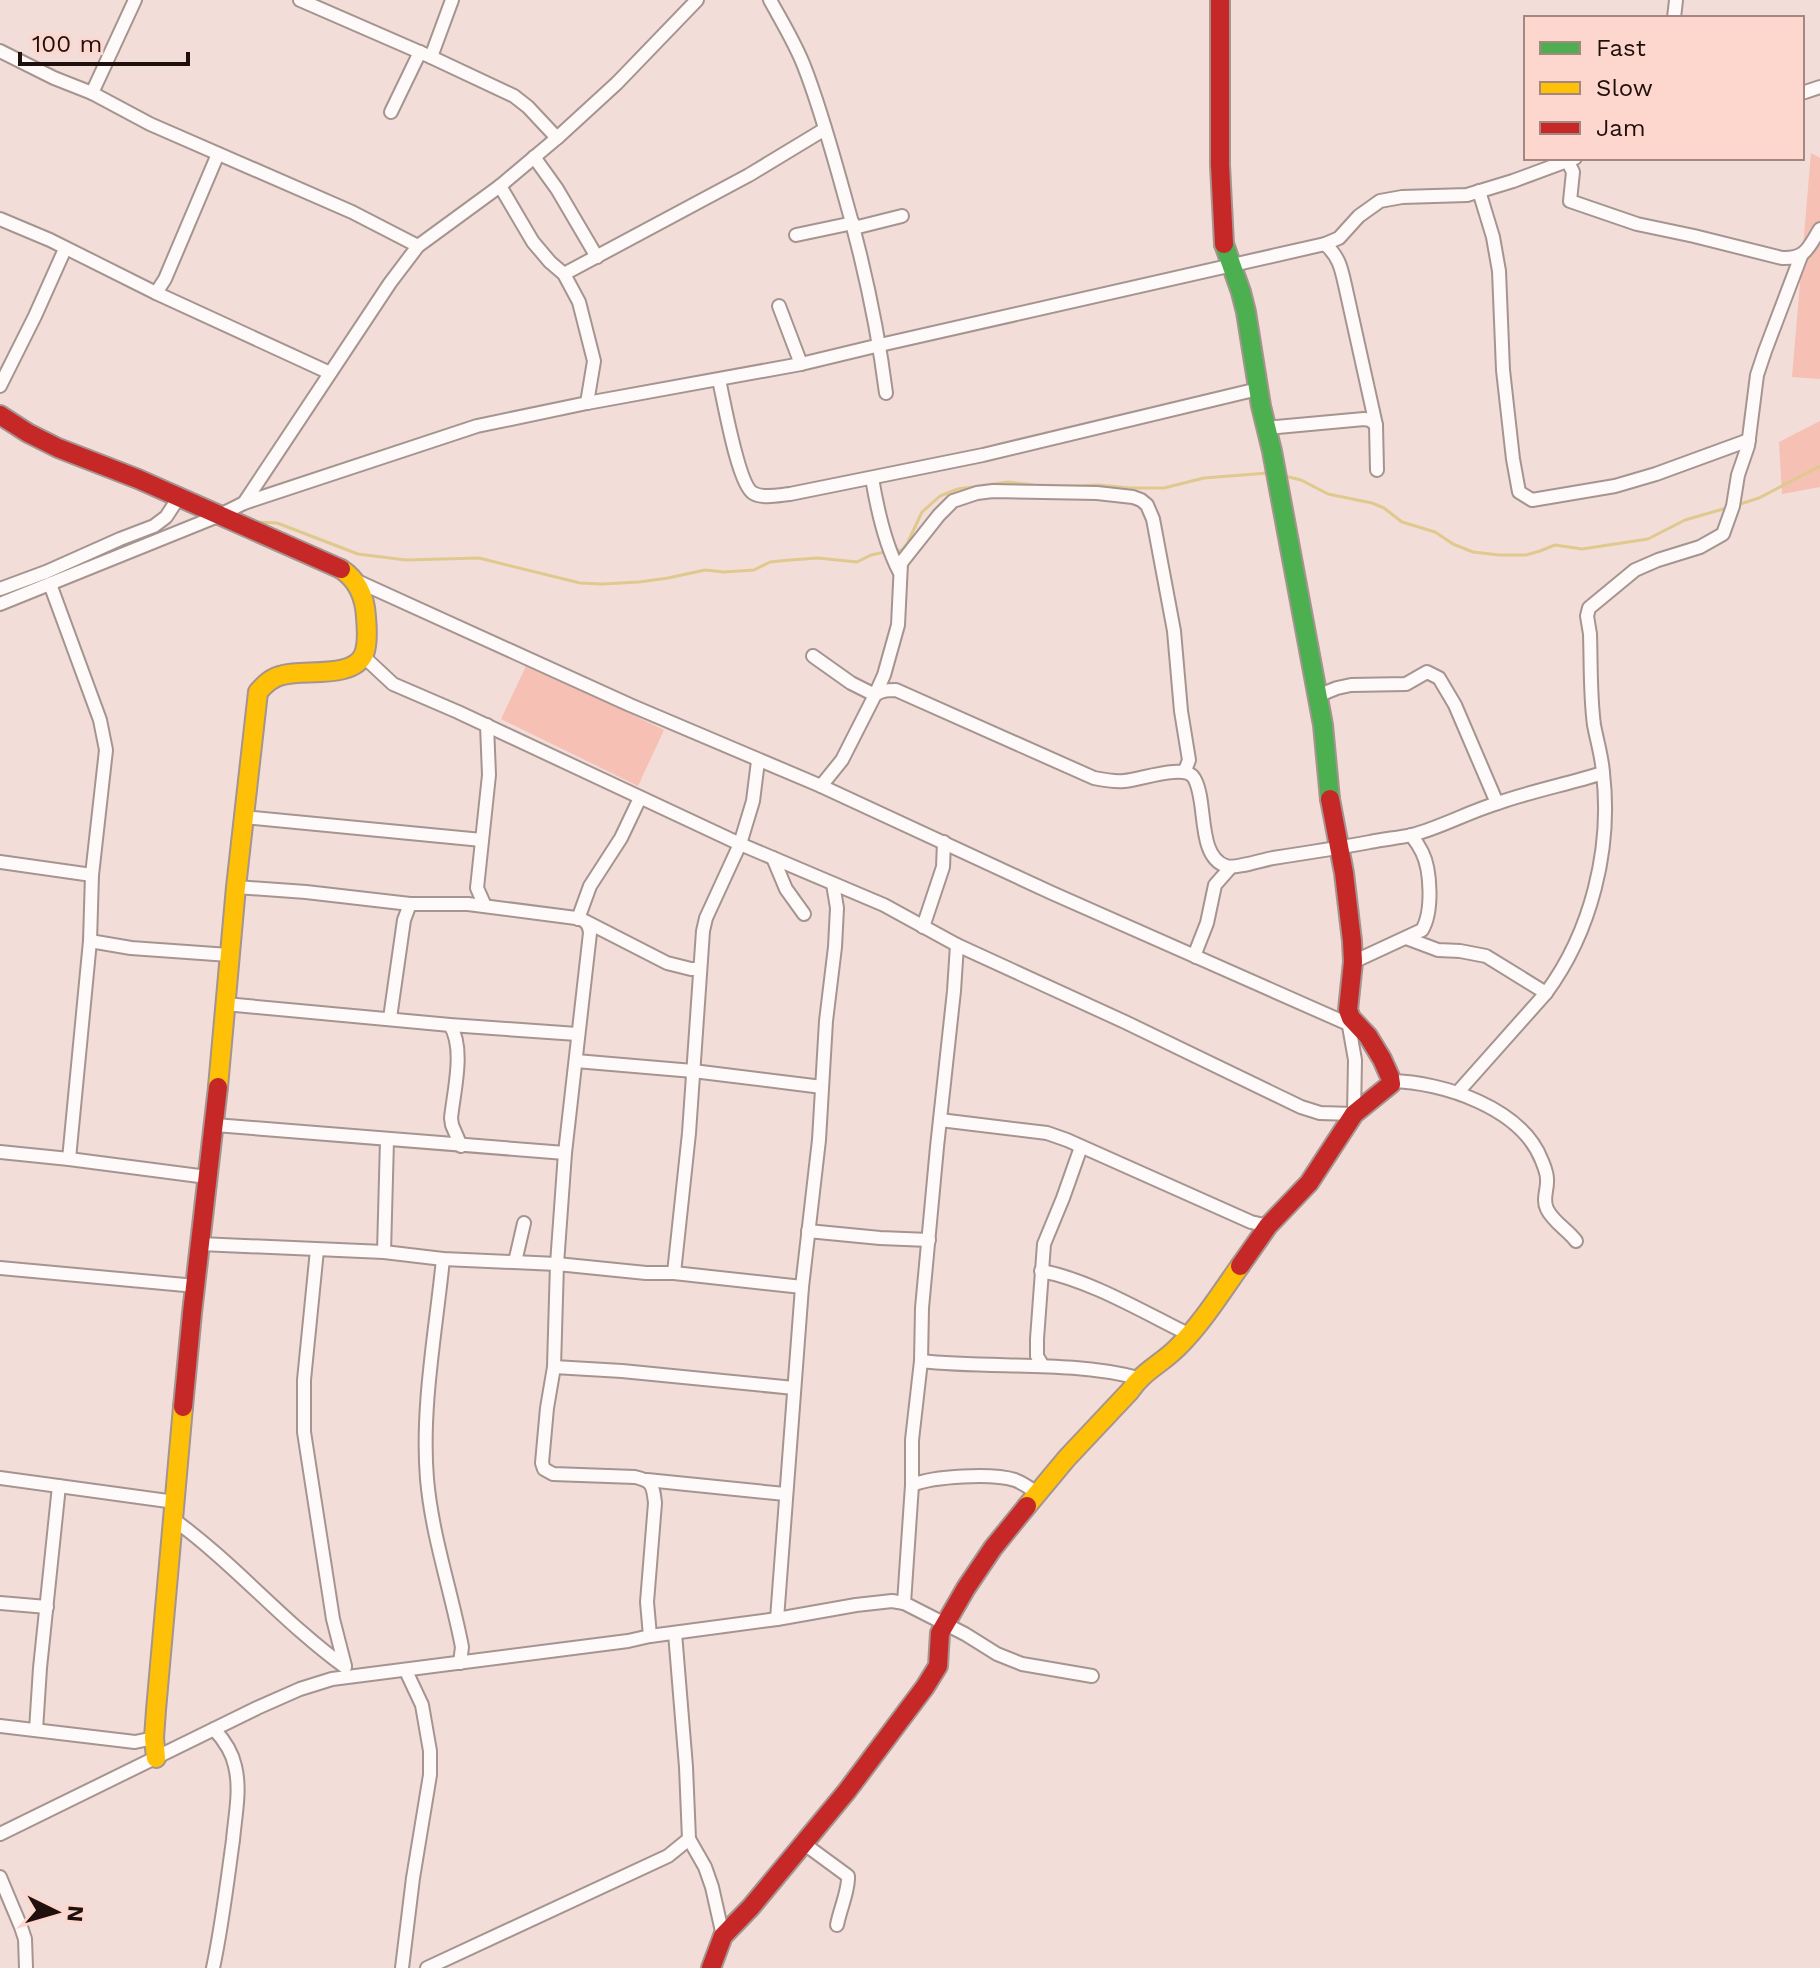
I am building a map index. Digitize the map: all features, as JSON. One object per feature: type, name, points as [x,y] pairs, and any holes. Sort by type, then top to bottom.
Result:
[{"type":"street","points":[[92,93],[135,0]]},
{"type":"street","points":[[300,0],[514,96],[557,138]]},
{"type":"street","points":[[391,112],[426,55],[452,0]]},
{"type":"street","points":[[244,503],[390,283],[418,246],[500,186],[557,138],[617,83],[697,0]]},
{"type":"street","points":[[770,0],[799,55],[816,98],[853,225],[880,345],[886,393]]},
{"type":"street","points":[[711,1968],[723,1936],[751,1907],[873,1758],[931,1677],[940,1659],[940,1633],[993,1548],[1067,1458],[1121,1402],[1138,1378],[1177,1348],[1213,1304],[1268,1226],[1309,1183],[1354,1114],[1389,1087],[1391,1081],[1382,1059],[1356,1028],[1348,1010],[1353,962],[1350,912],[1338,848],[1323,725],[1246,312],[1223,239],[1220,0]]},
{"type":"street","points":[[0,51],[92,93],[150,124],[352,212],[418,246]]},
{"type":"street","points":[[564,274],[737,182],[825,129]]},
{"type":"street","points":[[156,293],[165,279],[218,154]]},
{"type":"street","points":[[534,157],[557,189],[597,257]]},
{"type":"street","points":[[0,604],[244,503],[477,426],[801,364],[1325,244],[1339,238],[1359,216],[1380,201],[1402,197],[1467,195],[1568,160]]},
{"type":"street","points":[[1571,160],[1573,172],[1569,199],[1572,203],[1650,228],[1782,258],[1801,256]]},
{"type":"street","points":[[500,186],[533,242],[564,274],[579,302],[593,353],[594,368],[587,403]]},
{"type":"street","points":[[1479,191],[1493,237],[1499,271],[1503,370],[1519,492],[1532,500],[1615,486],[1749,440]]},
{"type":"street","points":[[796,235],[902,216]]},
{"type":"street","points":[[0,219],[330,373]]},
{"type":"street","points":[[1458,1092],[1546,993],[1574,949],[1588,910],[1603,843],[1603,773],[1594,726],[1588,610],[1635,570],[1700,547],[1723,534],[1749,440],[1757,375],[1801,256],[1820,229]]},
{"type":"street","points":[[1325,244],[1335,253],[1340,265],[1376,425],[1377,470]]},
{"type":"street","points":[[0,386],[65,249]]},
{"type":"street","points":[[779,306],[801,364]]},
{"type":"street","points":[[719,380],[740,473],[751,492],[761,496],[790,494],[983,455],[1258,389]]},
{"type":"street","points":[[0,415],[42,441],[299,549],[339,568],[353,580],[483,639],[821,786],[1356,1028]]},
{"type":"street","points":[[1266,428],[1364,419],[1376,425]]},
{"type":"street","points":[[872,478],[878,512],[899,571]]},
{"type":"street","points":[[821,786],[842,760],[884,675],[898,625],[899,571],[903,560],[953,501],[968,495],[1003,491],[1097,493],[1137,498],[1149,506],[1174,631],[1189,760],[1183,771]]},
{"type":"street","points":[[0,589],[154,526],[166,517],[179,497]]},
{"type":"street","points":[[156,1758],[154,1738],[174,1511],[207,1177],[215,1125],[243,817],[259,689],[267,680],[282,675],[346,670],[356,665],[363,656],[366,611],[364,599],[353,580]]},
{"type":"street","points":[[50,584],[86,680],[105,742],[69,1159]]},
{"type":"street","points":[[363,656],[393,684],[740,844],[884,905],[957,945],[1301,1107],[1320,1113],[1354,1114]]},
{"type":"street","points":[[813,656],[851,683],[875,695]]},
{"type":"street","points":[[1317,696],[1351,685],[1406,684],[1431,672],[1439,678],[1455,705],[1497,803]]},
{"type":"street","points":[[875,695],[896,690],[1094,778],[1126,781],[1189,772],[1198,788],[1212,855],[1230,868]]},
{"type":"street","points":[[468,904],[477,888],[489,775],[487,725]]},
{"type":"street","points":[[674,1273],[689,1133],[704,924],[740,844],[753,801],[758,761]]},
{"type":"street","points":[[1196,957],[1215,885],[1230,868],[1411,835],[1497,803],[1603,773]]},
{"type":"street","points":[[581,920],[593,880],[621,838],[640,798]]},
{"type":"street","points":[[243,817],[482,840]]},
{"type":"street","points":[[1353,962],[1422,930],[1428,921],[1430,906],[1424,856],[1411,835]]},
{"type":"street","points":[[923,927],[943,867],[944,842]]},
{"type":"street","points":[[773,858],[786,889],[804,914]]},
{"type":"street","points":[[0,862],[92,875]]},
{"type":"street","points":[[777,1619],[802,1287],[819,1140],[826,1021],[837,918],[833,884]]},
{"type":"street","points":[[236,887],[410,904],[468,904],[581,920],[667,963],[699,969]]},
{"type":"street","points":[[477,888],[485,906]]},
{"type":"street","points":[[390,1018],[404,920],[410,904]]},
{"type":"street","points":[[581,920],[590,933],[565,1153],[554,1367],[542,1449],[544,1469],[553,1474],[635,1477],[785,1494]]},
{"type":"street","points":[[1406,938],[1438,950],[1486,956],[1546,993]]},
{"type":"street","points":[[90,941],[131,948],[229,955]]},
{"type":"street","points":[[904,1603],[922,1308],[957,945]]},
{"type":"street","points":[[1328,1015],[1348,998]]},
{"type":"street","points":[[225,1004],[577,1034]]},
{"type":"street","points":[[450,1025],[456,1034],[458,1049],[451,1118],[461,1146]]},
{"type":"street","points":[[1354,1114],[1356,1028]]},
{"type":"street","points":[[576,1061],[822,1087]]},
{"type":"street","points":[[1391,1081],[1458,1092],[1510,1120],[1539,1152],[1547,1178],[1545,1200],[1548,1212],[1576,1241]]},
{"type":"street","points":[[940,1120],[1047,1133],[1251,1222],[1268,1226]]},
{"type":"street","points":[[215,1125],[565,1153]]},
{"type":"street","points":[[384,1252],[387,1140]]},
{"type":"street","points":[[1043,1366],[1037,1356],[1044,1244],[1081,1147]]},
{"type":"street","points":[[0,1152],[207,1177]]},
{"type":"street","points":[[515,1262],[524,1223]]},
{"type":"street","points":[[808,1231],[929,1240]]},
{"type":"street","points":[[200,1244],[557,1264],[802,1287]]},
{"type":"street","points":[[317,1250],[304,1380],[304,1432],[333,1619],[347,1672]]},
{"type":"street","points":[[443,1259],[427,1416],[427,1468],[433,1520],[462,1647],[460,1663]]},
{"type":"street","points":[[0,1268],[196,1286]]},
{"type":"street","points":[[1041,1271],[1061,1274],[1188,1334]]},
{"type":"street","points":[[921,1361],[951,1365],[1043,1366],[1138,1378]]},
{"type":"street","points":[[554,1367],[794,1388]]},
{"type":"street","points":[[0,1478],[59,1486],[174,1511],[196,1536],[347,1672]]},
{"type":"street","points":[[912,1485],[938,1478],[1000,1478],[1015,1480],[1037,1493]]},
{"type":"street","points":[[647,1480],[653,1488],[655,1503],[647,1602],[650,1636]]},
{"type":"street","points":[[36,1730],[59,1486]]},
{"type":"street","points":[[0,1834],[214,1729],[300,1689],[347,1672],[406,1671],[880,1602],[904,1603],[997,1654],[1022,1664],[1092,1676]]},
{"type":"street","points":[[0,1603],[47,1607]]},
{"type":"street","points":[[675,1633],[689,1839],[705,1867],[723,1936]]},
{"type":"street","points":[[402,1968],[430,1775],[430,1751],[422,1705],[406,1671]]},
{"type":"street","points":[[0,1726],[135,1742],[154,1738]]},
{"type":"street","points":[[213,1968],[228,1877],[238,1781],[228,1747],[214,1729]]},
{"type":"street","points":[[427,1968],[658,1862],[689,1839]]},
{"type":"street","points":[[803,1843],[848,1876],[848,1888],[837,1925]]},
{"type":"street","points":[[0,1877],[25,1939],[26,1968]]},
{"type":"shaded area","points":[[1811,153],[1820,158],[1820,379],[1792,377]]},
{"type":"shaded area","points":[[1820,421],[1820,487],[1782,494],[1779,442]]},
{"type":"shaded area","points":[[527,664],[664,730],[638,786],[501,719]]},
{"type":"waterway","points":[[1737,505],[1759,498],[1820,466]]},
{"type":"waterway","points":[[893,551],[902,550],[907,544],[922,512],[940,496],[958,489],[1008,482],[1164,488],[1204,478],[1268,473]]},
{"type":"waterway","points":[[1285,476],[1301,480],[1328,494],[1372,503],[1402,522],[1435,532],[1473,552],[1499,555],[1526,555],[1555,545],[1582,549],[1648,539],[1685,520],[1730,507]]},
{"type":"waterway","points":[[256,522],[277,523],[358,554],[406,560],[479,558],[580,583],[639,582],[705,570],[754,570],[770,562],[790,560],[818,558],[857,562],[885,552]]},
{"type":"traffic: fast","points":[[1224,244],[1246,312],[1261,406],[1323,725],[1330,799]]},
{"type":"traffic: slow","points":[[218,1087],[258,692],[279,676],[340,670],[359,662],[364,654],[367,636],[364,603],[356,584],[341,569]]},
{"type":"traffic: slow","points":[[1027,1506],[1140,1379],[1186,1339],[1240,1266]]},
{"type":"traffic: slow","points":[[156,1758],[156,1710],[183,1407]]},
{"type":"traffic: jam","points":[[1220,0],[1220,165],[1224,244]]},
{"type":"traffic: jam","points":[[0,415],[58,448],[138,479],[341,569]]},
{"type":"traffic: jam","points":[[1240,1266],[1268,1226],[1309,1183],[1354,1114],[1391,1084],[1382,1059],[1348,1010],[1352,941],[1344,873],[1330,799]]},
{"type":"traffic: jam","points":[[183,1407],[218,1087]]},
{"type":"traffic: jam","points":[[711,1968],[723,1936],[751,1907],[847,1791],[925,1687],[938,1666],[940,1633],[993,1548],[1027,1506]]}]
